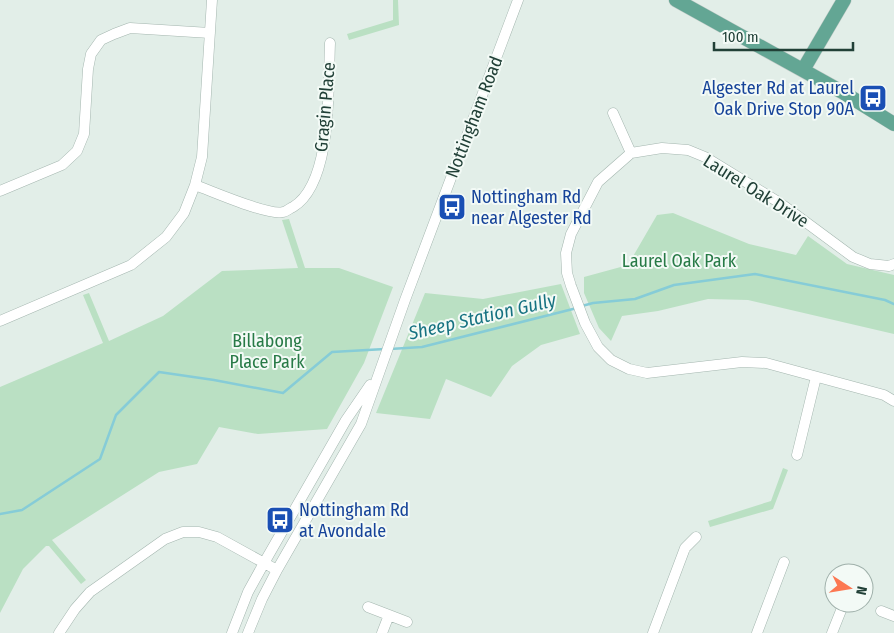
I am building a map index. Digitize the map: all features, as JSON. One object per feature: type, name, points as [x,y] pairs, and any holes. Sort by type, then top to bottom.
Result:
[{"type":"main road","points":[[676,0],[844,93],[894,124]]},
{"type":"main road","points":[[803,70],[844,0]]},
{"type":"street","points":[[0,321],[131,265],[166,237],[184,213],[195,186],[202,157],[212,0]]},
{"type":"street","name":"Nottingham Road","points":[[248,633],[262,598],[277,570],[361,424],[405,300],[518,0]]},
{"type":"street","points":[[0,190],[62,165],[77,151],[84,134],[89,62],[91,54],[101,40],[130,28],[210,33]]},
{"type":"street","name":"Gragin Place","points":[[195,186],[268,211],[283,212],[300,202],[311,188],[320,164],[325,139],[330,43]]},
{"type":"street","points":[[613,113],[630,153],[598,182],[571,234],[566,253],[567,273],[586,323],[598,347],[611,360],[629,369],[647,373],[742,362],[766,364],[884,395],[894,401]]},
{"type":"street","name":"Laurel Oak Drive","points":[[630,153],[662,148],[688,150],[705,157],[780,202],[853,257],[870,264],[894,264]]},
{"type":"street","name":"Nottingham Road","points":[[232,633],[248,592],[264,563],[346,420],[378,374]]},
{"type":"street","points":[[797,455],[816,377]]},
{"type":"street","points":[[59,633],[75,609],[90,592],[166,539],[183,532],[199,532],[217,538],[277,570]]},
{"type":"street","points":[[653,633],[685,548],[696,537]]},
{"type":"street","points":[[757,633],[784,562]]},
{"type":"street","points":[[368,607],[408,622]]},
{"type":"street","points":[[881,611],[894,616]]},
{"type":"street","points":[[832,633],[840,613]]},
{"type":"street","points":[[382,633],[389,615]]},
{"type":"green space","points":[[393,0],[398,0],[399,25],[349,40],[347,34],[393,20]]},
{"type":"green space","name":"Laurel Oak Park","points":[[673,213],[749,244],[796,255],[808,236],[847,264],[894,275],[894,334],[748,300],[708,299],[658,311],[622,316],[611,341],[599,328],[584,293],[584,277],[628,265],[657,215]]},
{"type":"green space","name":"Billabong Place Park","points":[[289,219],[305,268],[339,268],[393,287],[364,363],[327,429],[258,434],[219,427],[197,464],[159,472],[52,540],[86,580],[81,584],[49,546],[46,546],[23,569],[0,613],[0,387],[103,343],[83,295],[89,293],[109,341],[163,316],[222,271],[298,268],[282,220]]},
{"type":"green space","points":[[561,284],[580,334],[541,345],[512,366],[491,397],[446,379],[430,419],[376,413],[425,293],[483,299]]},
{"type":"green space","points":[[783,468],[788,470],[773,509],[710,527],[708,521],[771,501]]},
{"type":"waterway","name":"Sheep Station Gully","points":[[582,306],[593,303],[635,299],[674,285],[755,274],[885,300],[894,304]]},
{"type":"waterway","name":"Sheep Station Gully","points":[[390,349],[422,347],[577,308]]},
{"type":"waterway","name":"Sheep Station Gully","points":[[0,514],[22,510],[100,459],[116,415],[159,372],[283,393],[332,352],[385,349]]},
{"type":"place","name":"Algester Rd at Laurel Oak Drive Stop 90A","points":[[873,98]]},
{"type":"place","name":"Nottingham Rd near Algester Rd","points":[[452,207]]},
{"type":"place","name":"Nottingham Rd at Avondale","points":[[280,520]]}]
